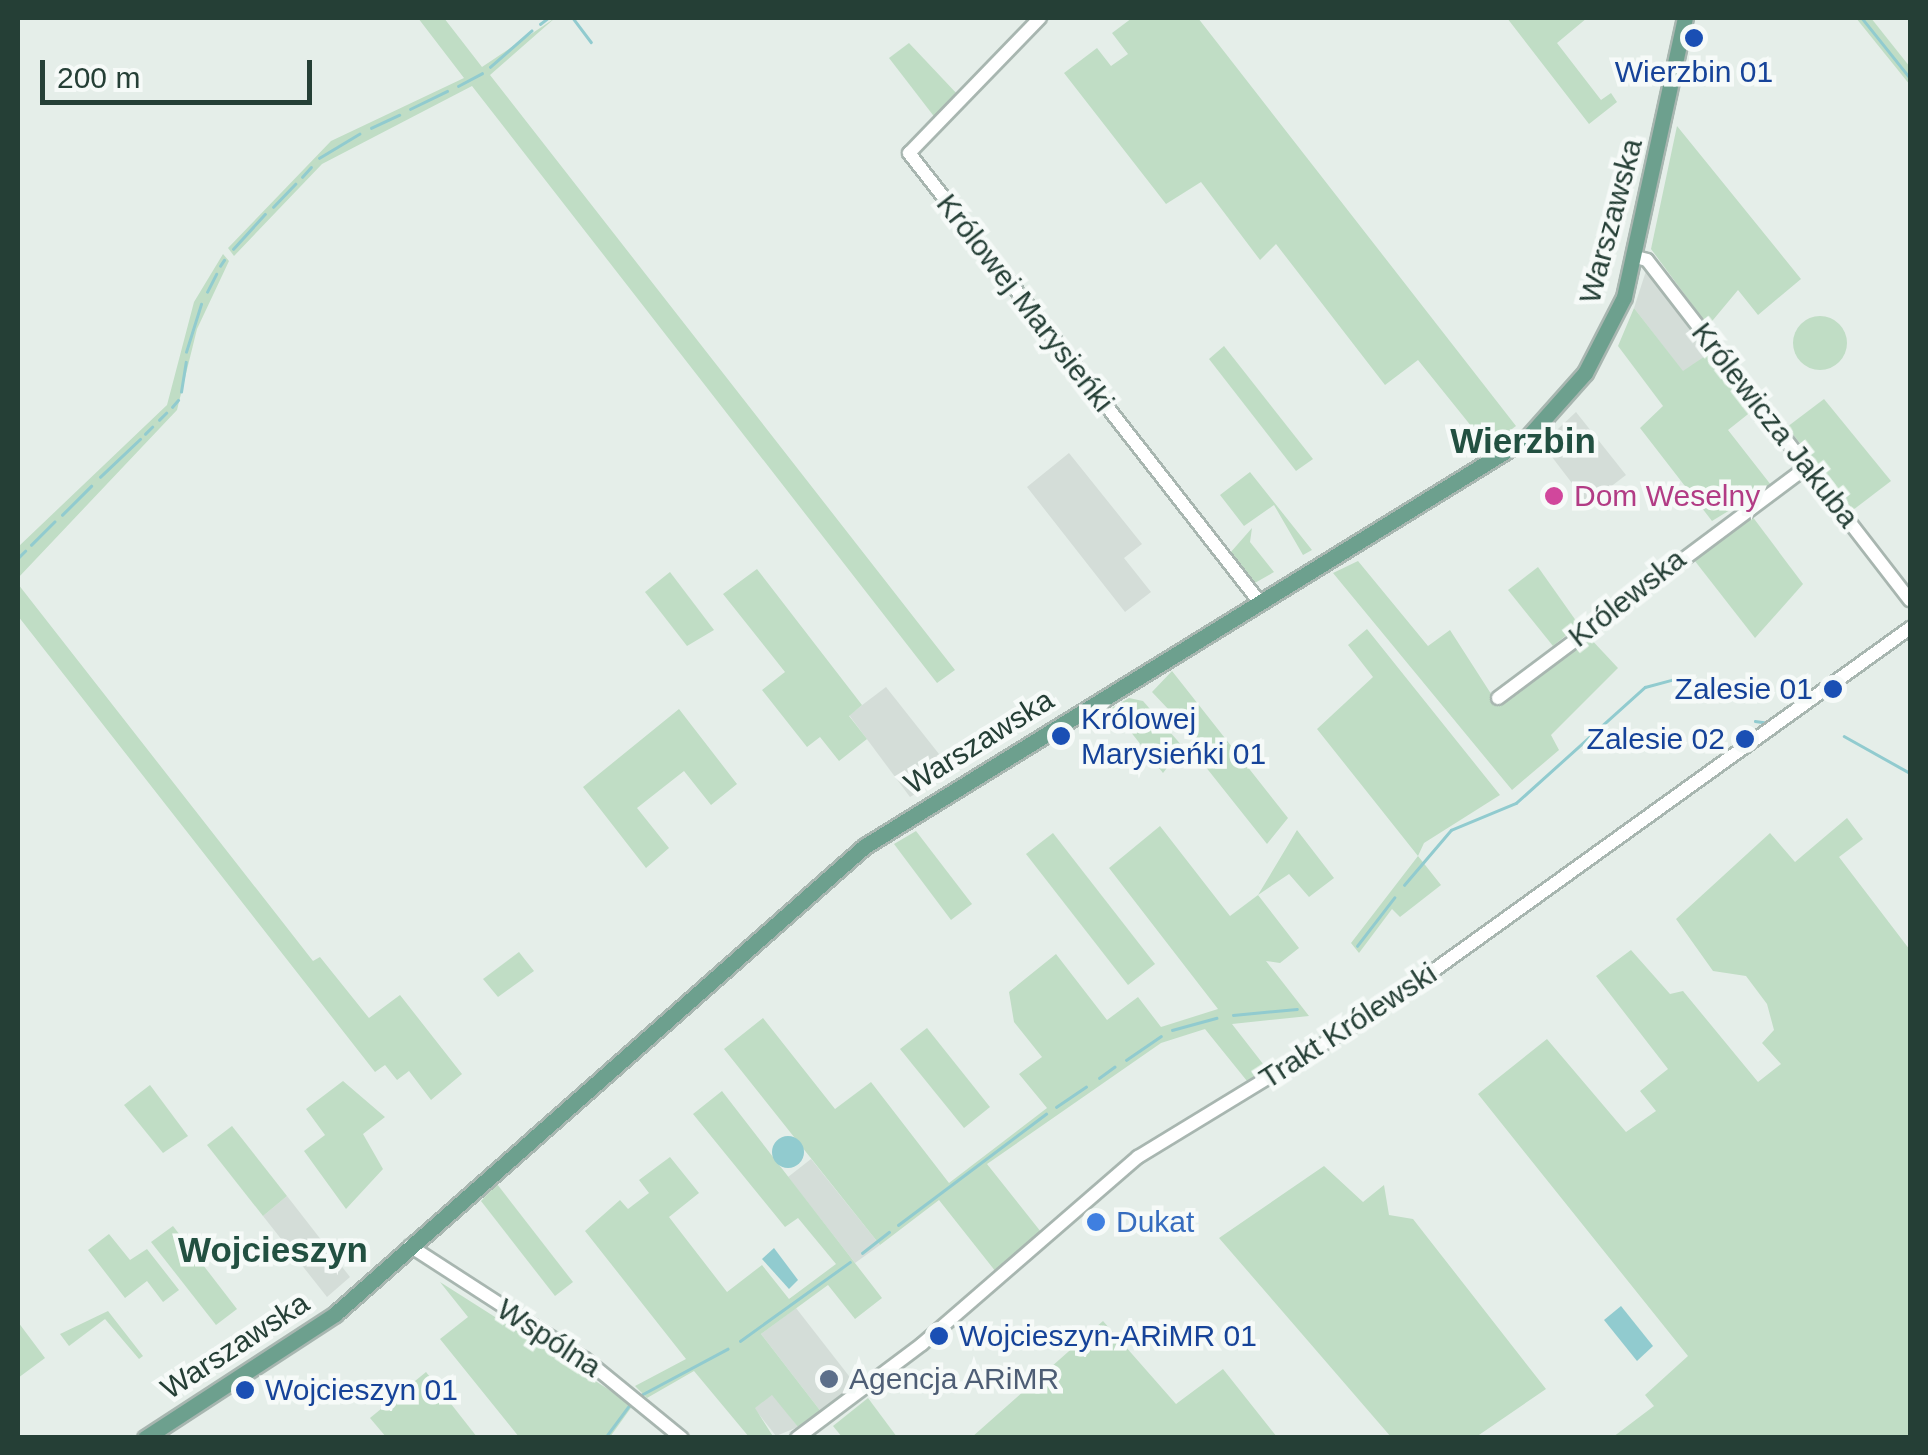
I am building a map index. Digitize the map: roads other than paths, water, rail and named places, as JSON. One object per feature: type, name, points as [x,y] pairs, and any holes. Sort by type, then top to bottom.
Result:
[{"type":"main road","name":"Warszawska","points":[[145,1438],[317,1327],[826,875],[1258,600],[1527,438],[1610,331],[1636,258],[1685,18]]},
{"type":"street","name":"Królowej Marysieńki","points":[[1040,18],[909,153],[1258,600]]},
{"type":"street","name":"Królewicza Jakuba","points":[[1636,258],[1647,260],[1910,600]]},
{"type":"street","name":"Królewska","points":[[1498,698],[1808,466]]},
{"type":"street","name":"Trakt Królewski","points":[[796,1438],[892,1368],[1138,1157],[1376,1012],[1910,628]]},
{"type":"street","name":"Wspólna","points":[[410,1246],[630,1391],[682,1438]]},
{"type":"water","points":[[788,1136],[799,1141],[804,1152],[799,1163],[788,1168],[777,1163],[772,1152],[777,1141]]},
{"type":"water","points":[[774,1248],[798,1280],[789,1289],[762,1259]]},
{"type":"water","points":[[1621,1306],[1653,1346],[1637,1361],[1604,1320]]},
{"type":"waterway","points":[[540,24],[548,18]]},
{"type":"waterway","points":[[573,18],[591,42]]},
{"type":"waterway","points":[[1862,18],[1910,78]]},
{"type":"waterway","points":[[490,67],[531,31]]},
{"type":"waterway","points":[[458,86],[482,73]]},
{"type":"waterway","points":[[410,109],[447,91]]},
{"type":"waterway","points":[[371,128],[399,115]]},
{"type":"waterway","points":[[319,158],[359,134]]},
{"type":"waterway","points":[[302,177],[311,167]]},
{"type":"waterway","points":[[273,207],[295,184]]},
{"type":"waterway","points":[[233,249],[265,214]]},
{"type":"waterway","points":[[220,266],[224,260]]},
{"type":"waterway","points":[[207,292],[216,274]]},
{"type":"waterway","points":[[186,352],[201,304]]},
{"type":"waterway","points":[[181,392],[186,362]]},
{"type":"waterway","points":[[172,407],[178,400]]},
{"type":"waterway","points":[[159,420],[166,413]]},
{"type":"waterway","points":[[145,434],[152,427]]},
{"type":"waterway","points":[[100,477],[140,439]]},
{"type":"waterway","points":[[62,515],[91,486]]},
{"type":"waterway","points":[[31,545],[54,522]]},
{"type":"waterway","points":[[18,558],[25,551]]},
{"type":"waterway","points":[[1404,885],[1451,830],[1516,803],[1645,687],[1671,680]]},
{"type":"waterway","points":[[1755,721],[1769,723]]},
{"type":"waterway","points":[[1844,736],[1910,773]]},
{"type":"waterway","points":[[1357,946],[1394,898]]},
{"type":"waterway","points":[[1233,1015],[1297,1009]]},
{"type":"waterway","points":[[1172,1030],[1216,1018]]},
{"type":"waterway","points":[[1126,1060],[1161,1036]]},
{"type":"waterway","points":[[1099,1078],[1114,1067]]},
{"type":"waterway","points":[[1056,1107],[1086,1087]]},
{"type":"waterway","points":[[898,1225],[1046,1114]]},
{"type":"waterway","points":[[862,1253],[889,1232]]},
{"type":"waterway","points":[[740,1341],[850,1262]]},
{"type":"waterway","points":[[641,1395],[727,1349]]},
{"type":"waterway","points":[[605,1438],[631,1403]]},
{"type":"place","name":"Wierzbin 01","points":[[1694,38]]},
{"type":"place","name":"Dom Weselny","points":[[1554,496]]},
{"type":"place","name":"Zalesie 01","points":[[1833,689]]},
{"type":"place","name":"Królowej Marysieńki 01","points":[[1061,736]]},
{"type":"place","name":"Zalesie 02","points":[[1745,739]]},
{"type":"place","name":"Dukat","points":[[1096,1222]]},
{"type":"place","name":"Wojcieszyn-ARiMR 01","points":[[939,1336]]},
{"type":"place","name":"Agencja ARiMR","points":[[829,1379]]},
{"type":"place","name":"Wojcieszyn 01","points":[[245,1390]]},
{"type":"district","name":"Wierzbin","points":[[1523,441]]},
{"type":"district","name":"Wojcieszyn","points":[[273,1250]]}]
